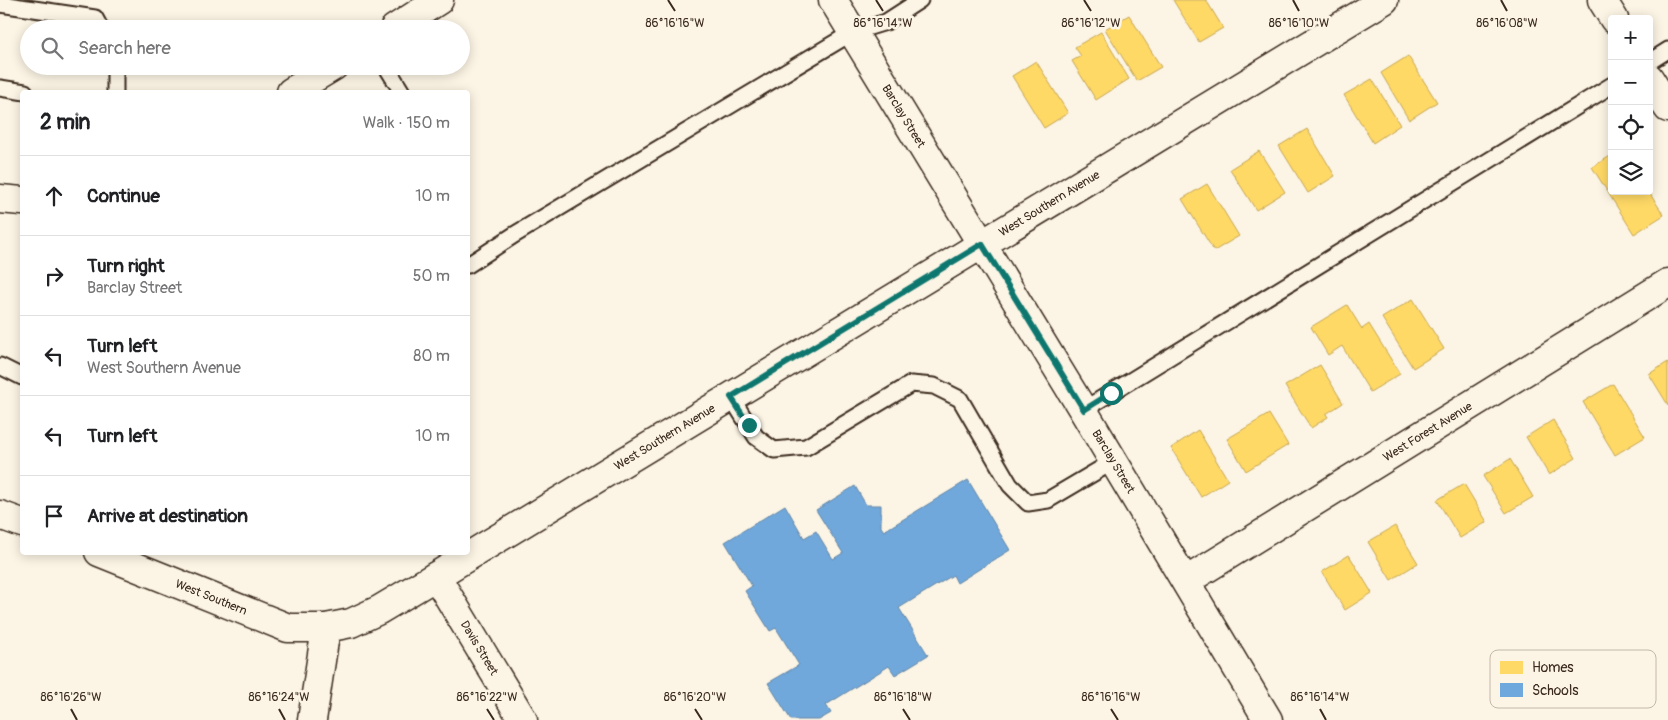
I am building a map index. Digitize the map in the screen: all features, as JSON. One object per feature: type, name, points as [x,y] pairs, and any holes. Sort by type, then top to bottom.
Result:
[{"type":"street","points":[[408,20],[439,0]]},
{"type":"street","name":"Barclay Street","points":[[833,0],[1084,410],[1268,720]]},
{"type":"street","name":"West Southern Avenue","points":[[326,628],[352,623],[379,610],[1384,0]]},
{"type":"street","points":[[1602,0],[1611,15]]},
{"type":"street","points":[[294,90],[319,75]]},
{"type":"street","points":[[1653,84],[1668,108]]},
{"type":"street","points":[[0,199],[20,201]]},
{"type":"street","name":"West Forest Avenue","points":[[1186,581],[1668,283]]},
{"type":"street","points":[[0,514],[20,522]]},
{"type":"street","name":"West Southern","points":[[106,555],[288,628],[326,628]]},
{"type":"street","name":"Davis Street","points":[[436,576],[522,720]]},
{"type":"street","points":[[312,720],[326,628]]},
{"type":"lane","points":[[470,264],[531,225],[853,32],[886,22],[920,0]]},
{"type":"lane","points":[[0,4],[95,18],[96,20]]},
{"type":"lane","points":[[1652,60],[1668,50]]},
{"type":"lane","points":[[115,75],[115,90]]},
{"type":"lane","points":[[392,75],[401,90]]},
{"type":"lane","points":[[1084,410],[1608,87]]},
{"type":"lane","points":[[0,88],[20,91]]},
{"type":"lane","points":[[0,366],[20,376]]},
{"type":"lane","points":[[731,397],[756,437],[774,450],[806,447],[910,384],[934,386],[960,399],[1010,485],[1028,504],[1048,500],[1114,461]]},
{"type":"building: Homes","points":[[1173,0],[1206,0],[1223,28],[1199,42]]},
{"type":"building: Homes","points":[[1129,15],[1161,67],[1137,81],[1105,29]]},
{"type":"building: Homes","points":[[1101,32],[1129,79],[1096,100],[1072,61],[1081,56],[1075,47]]},
{"type":"building: Homes","points":[[1408,56],[1437,102],[1409,120],[1381,73]]},
{"type":"building: Homes","points":[[1036,61],[1068,113],[1044,128],[1012,76]]},
{"type":"building: Homes","points":[[1372,79],[1400,125],[1373,143],[1344,95]]},
{"type":"building: Homes","points":[[1307,129],[1335,176],[1308,193],[1279,146]]},
{"type":"building: Homes","points":[[1259,151],[1285,192],[1256,210],[1230,169]]},
{"type":"building: Homes","points":[[1608,157],[1608,193],[1592,167]]},
{"type":"building: Homes","points":[[1207,184],[1239,236],[1214,251],[1182,199]]},
{"type":"building: Homes","points":[[1610,195],[1651,195],[1664,215],[1634,234]]},
{"type":"building: Homes","points":[[1413,299],[1444,349],[1413,368],[1382,318]]},
{"type":"building: Homes","points":[[1347,305],[1362,329],[1369,324],[1400,374],[1370,392],[1342,346],[1328,355],[1311,327]]},
{"type":"building: Homes","points":[[1668,362],[1668,405],[1649,374]]},
{"type":"building: Homes","points":[[1320,365],[1343,403],[1326,414],[1328,417],[1311,428],[1285,386]]},
{"type":"building: Homes","points":[[1613,384],[1645,437],[1615,455],[1583,402]]},
{"type":"building: Homes","points":[[1269,414],[1288,445],[1246,471],[1227,439]]},
{"type":"building: Homes","points":[[1553,420],[1576,458],[1549,475],[1526,437]]},
{"type":"building: Homes","points":[[1198,430],[1228,480],[1201,497],[1171,448]]},
{"type":"building: Homes","points":[[1510,459],[1533,497],[1506,513],[1483,476]]},
{"type":"building: Homes","points":[[1464,484],[1487,522],[1460,538],[1437,500]]},
{"type":"building: Homes","points":[[1395,526],[1418,563],[1391,580],[1368,542]]},
{"type":"building: Homes","points":[[1349,555],[1372,593],[1345,610],[1322,572]]},
{"type":"building: Schools","points":[[968,480],[1010,550],[957,583],[953,575],[899,608],[928,655],[895,675],[889,666],[826,705],[831,713],[819,720],[791,720],[768,683],[799,665],[776,628],[770,631],[745,591],[752,586],[725,542],[785,505],[804,538],[816,531],[833,559],[843,553],[816,510],[855,486],[866,505],[881,505],[881,527],[884,531]]},
{"type":"route","points":[[749,425],[731,397],[982,244],[1084,410],[1111,393]]}]
